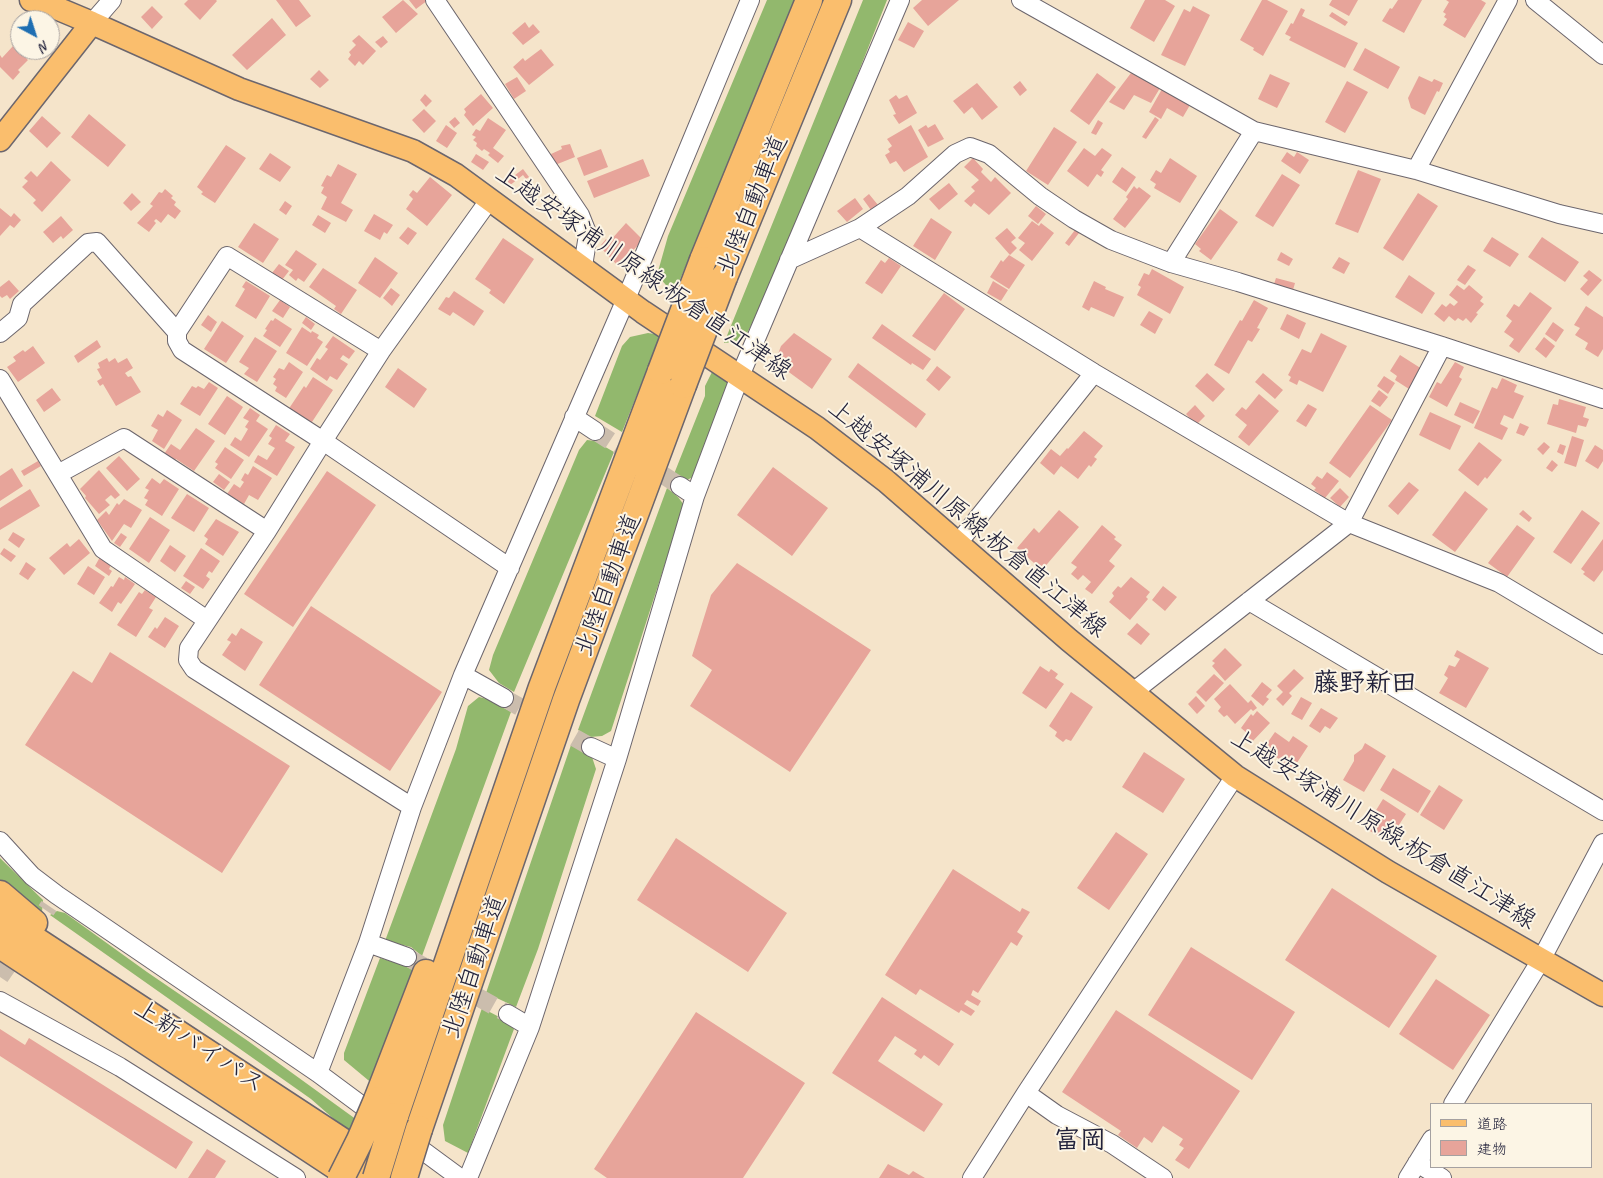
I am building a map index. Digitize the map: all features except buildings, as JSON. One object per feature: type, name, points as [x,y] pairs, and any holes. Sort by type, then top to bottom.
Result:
[{"type":"highway","name":"北陸自動車道","points":[[386,1108],[520,731],[542,687],[703,260],[809,0]]},
{"type":"highway","name":"北陸自動車道","points":[[406,1178],[419,1129],[566,700],[724,276],[838,0]]},
{"type":"highway","points":[[0,894],[56,939],[237,1064],[282,1102]]},
{"type":"highway","name":"上新バイパス","points":[[0,917],[398,1178]]},
{"type":"highway","name":"上新バイパス","points":[[0,945],[354,1178]]},
{"type":"highway","points":[[0,954],[78,998]]},
{"type":"highway","points":[[341,1178],[360,1140],[386,1108]]},
{"type":"highway","points":[[376,1178],[386,1108]]},
{"type":"main road","name":"上越安塚浦川原線;板倉直江津線","points":[[31,0],[42,2],[92,23],[238,89],[413,151],[456,175],[626,299],[817,428],[886,481],[1069,640],[1235,776],[1388,872],[1603,995]]},
{"type":"main road","points":[[0,140],[92,23]]},
{"type":"street","points":[[92,23],[112,0]]},
{"type":"street","points":[[435,0],[580,216],[588,235],[583,266]]},
{"type":"street","points":[[318,1073],[368,943],[412,807],[463,675],[626,299],[750,0]]},
{"type":"street","points":[[468,1178],[530,1027],[617,759],[695,496],[740,376],[900,0]]},
{"type":"street","points":[[1021,0],[1254,132],[1416,170],[1559,214],[1603,224]]},
{"type":"street","points":[[1416,170],[1508,0]]},
{"type":"street","points":[[1535,0],[1603,55]]},
{"type":"street","points":[[1172,263],[1254,132]]},
{"type":"street","points":[[790,260],[860,228],[908,196],[955,154],[970,147],[989,154],[1040,196],[1074,219],[1111,240],[1172,263],[1442,346],[1603,399]]},
{"type":"street","points":[[412,807],[194,669],[188,660],[189,648],[267,531],[381,351],[490,199]]},
{"type":"street","points":[[860,228],[1094,373],[1349,523],[1499,582],[1603,645]]},
{"type":"street","points":[[0,333],[18,318],[22,304],[88,243],[97,242],[177,332]]},
{"type":"street","points":[[381,351],[227,256],[177,332],[177,340],[182,350],[323,441],[510,568]]},
{"type":"street","points":[[1133,692],[1248,600],[1349,523],[1442,346]]},
{"type":"street","points":[[958,543],[1094,373]]},
{"type":"street","points":[[0,379],[103,549],[207,620]]},
{"type":"street","points":[[574,418],[594,431]]},
{"type":"street","points":[[58,474],[124,438],[267,531]]},
{"type":"street","points":[[680,486],[695,496]]},
{"type":"street","points":[[1248,600],[1603,811]]},
{"type":"street","points":[[463,675],[504,698]]},
{"type":"street","points":[[590,747],[617,759]]},
{"type":"street","points":[[972,1178],[1235,776]]},
{"type":"street","points":[[0,841],[53,901],[318,1073],[460,1178]]},
{"type":"street","points":[[1454,1103],[1542,960],[1603,843]]},
{"type":"street","points":[[368,943],[407,957]]},
{"type":"street","points":[[0,1001],[120,1068],[296,1178]]},
{"type":"street","points":[[508,1014],[530,1027]]},
{"type":"street","points":[[1026,1093],[1057,1115],[1112,1144],[1163,1178]]},
{"type":"street","points":[[1430,1142],[1412,1171],[1442,1178]]},
{"type":"green space","points":[[767,0],[796,0],[674,294],[657,275],[668,236]]},
{"type":"green space","points":[[863,0],[887,0],[827,152],[761,306],[743,341],[724,343]]},
{"type":"green space","points":[[648,333],[661,335],[622,432],[595,416],[622,346],[630,337]]},
{"type":"green space","points":[[712,372],[727,380],[728,388],[695,476],[685,481],[674,474],[705,396],[705,386]]},
{"type":"green space","points":[[587,440],[595,441],[614,452],[514,692],[499,683],[489,670],[493,655],[579,450]]},
{"type":"green space","points":[[667,488],[684,505],[611,731],[602,736],[590,737],[578,730]]},
{"type":"green space","points":[[479,697],[491,700],[511,712],[422,956],[411,947],[385,941],[456,749],[468,706]]},
{"type":"green space","points":[[571,745],[592,757],[596,769],[538,949],[516,1007],[486,993]]},
{"type":"green space","points":[[0,858],[43,900],[42,912],[12,893],[0,882]]},
{"type":"green space","points":[[57,911],[65,913],[357,1120],[351,1134],[311,1099],[50,915]]},
{"type":"green space","points":[[380,958],[403,965],[419,973],[374,1085],[344,1060],[344,1053]]},
{"type":"green space","points":[[482,1008],[507,1021],[514,1029],[468,1153],[445,1141],[443,1125]]},
{"type":"tunnel","points":[[595,431],[680,486]]},
{"type":"tunnel","points":[[504,698],[591,747]]},
{"type":"tunnel","points":[[0,977],[49,906]]},
{"type":"tunnel","points":[[407,957],[508,1014]]},
{"type":"district","name":"藤野新田","points":[[1365,684]]},
{"type":"district","name":"富岡","points":[[1080,1141]]}]
